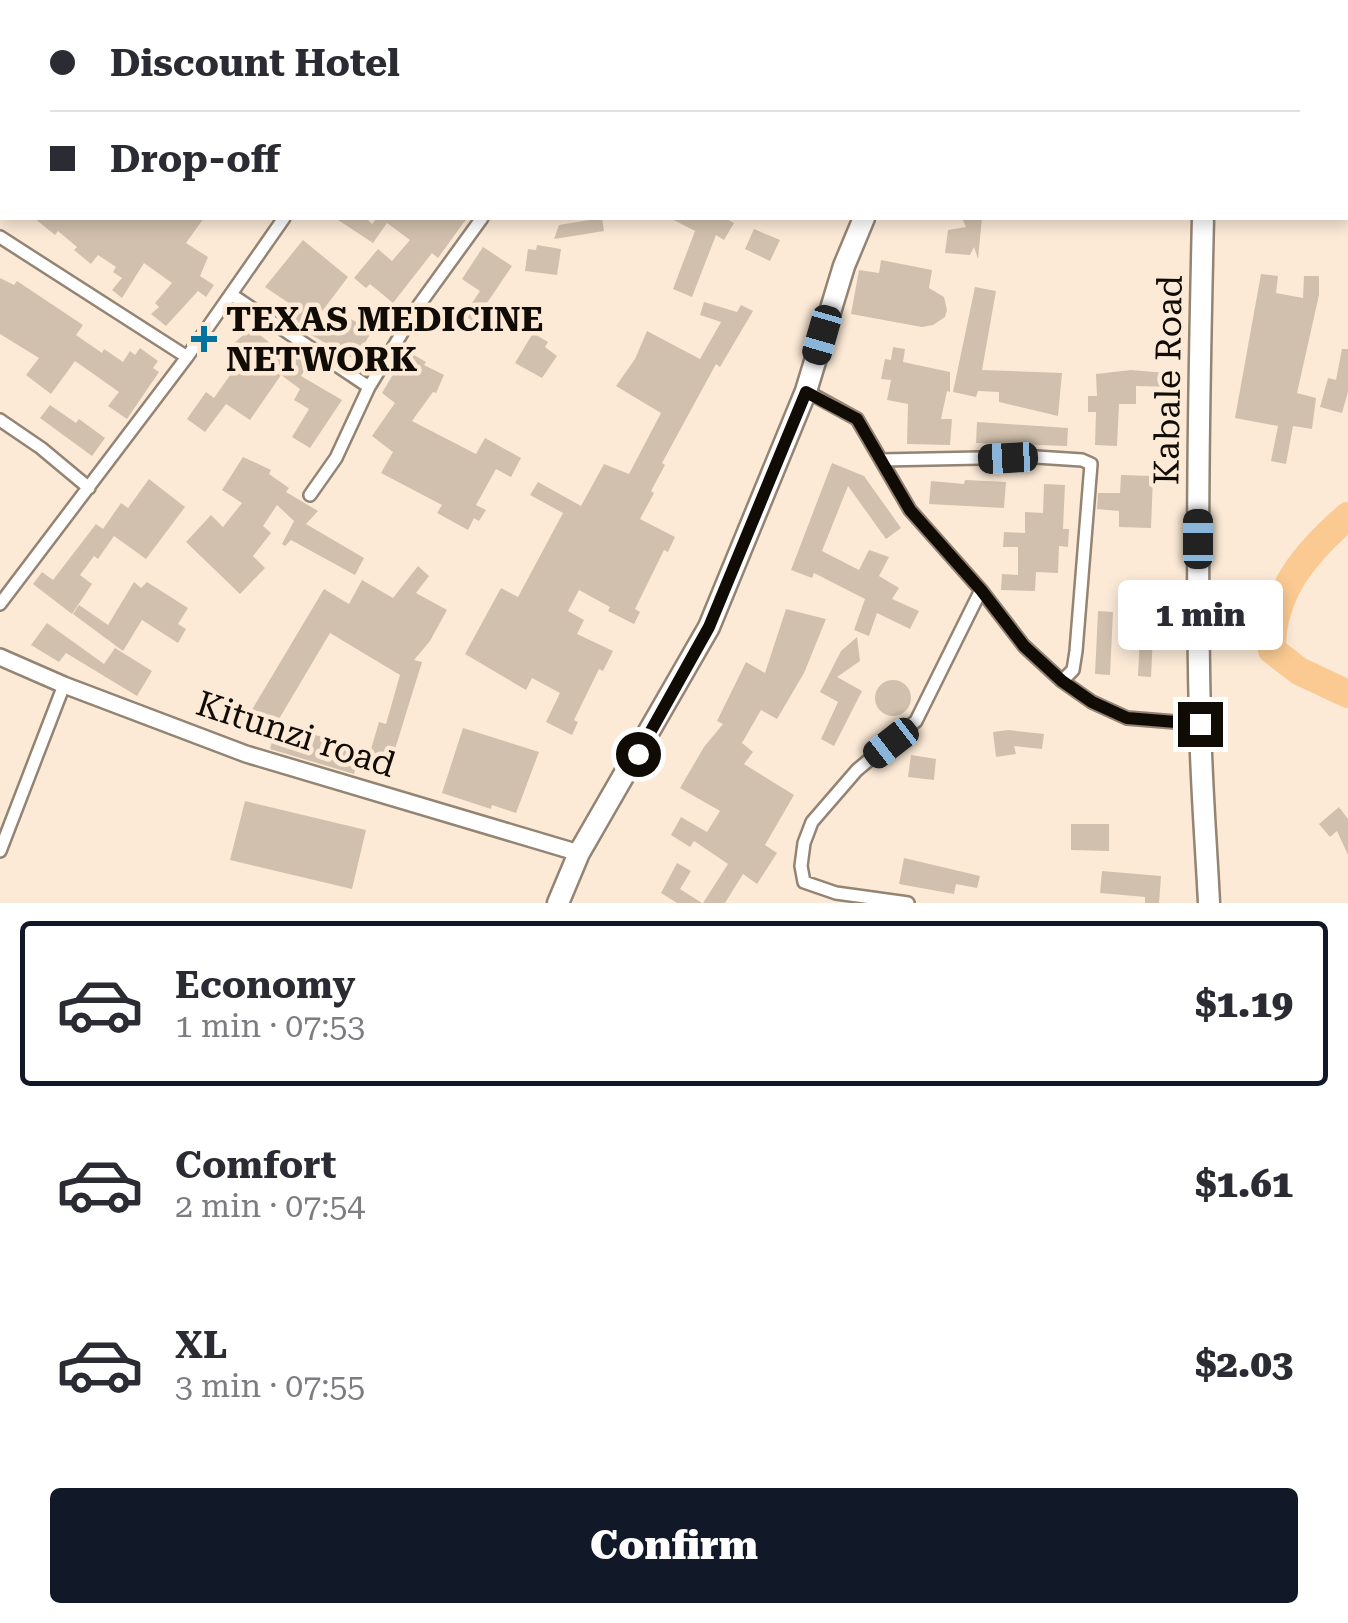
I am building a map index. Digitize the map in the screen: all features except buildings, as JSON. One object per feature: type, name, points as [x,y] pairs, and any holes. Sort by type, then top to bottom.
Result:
[{"type":"main road","points":[[558,903],[579,853],[709,627],[806,392],[839,256],[853,220]]},
{"type":"main road","points":[[822,335],[863,220]]},
{"type":"main road","name":"Kabale Road","points":[[1203,220],[1198,420],[1200,724],[1209,903]]},
{"type":"street","points":[[0,604],[187,357],[282,220]]},
{"type":"street","points":[[310,495],[336,458],[369,387],[418,304],[481,220]]},
{"type":"street","points":[[0,238],[187,357]]},
{"type":"street","points":[[232,295],[369,387]]},
{"type":"street","points":[[806,392],[857,419],[910,510],[981,590],[1024,646],[1062,681],[1092,702],[1127,718],[1200,724]]},
{"type":"street","points":[[0,420],[89,488]]},
{"type":"street","points":[[881,460],[1036,457],[1091,464],[1076,650],[1072,670],[1062,681]]},
{"type":"street","points":[[908,903],[836,893],[804,882],[804,843],[812,822],[856,770],[916,721],[981,590]]},
{"type":"street","name":"Kitunzi road","points":[[0,657],[246,754],[579,853]]},
{"type":"street","points":[[0,850],[64,685]]},
{"type":"waterway","points":[[1348,516],[1318,544],[1294,575],[1278,610],[1272,650],[1299,671],[1348,694]]},
{"type":"place","name":"TEXAS MEDICINE NETWORK","points":[[204,339]]},
{"type":"route","points":[[638,754],[709,627],[806,392],[857,419],[910,510],[981,590],[1024,646],[1062,681],[1092,702],[1127,718],[1200,724]]}]
